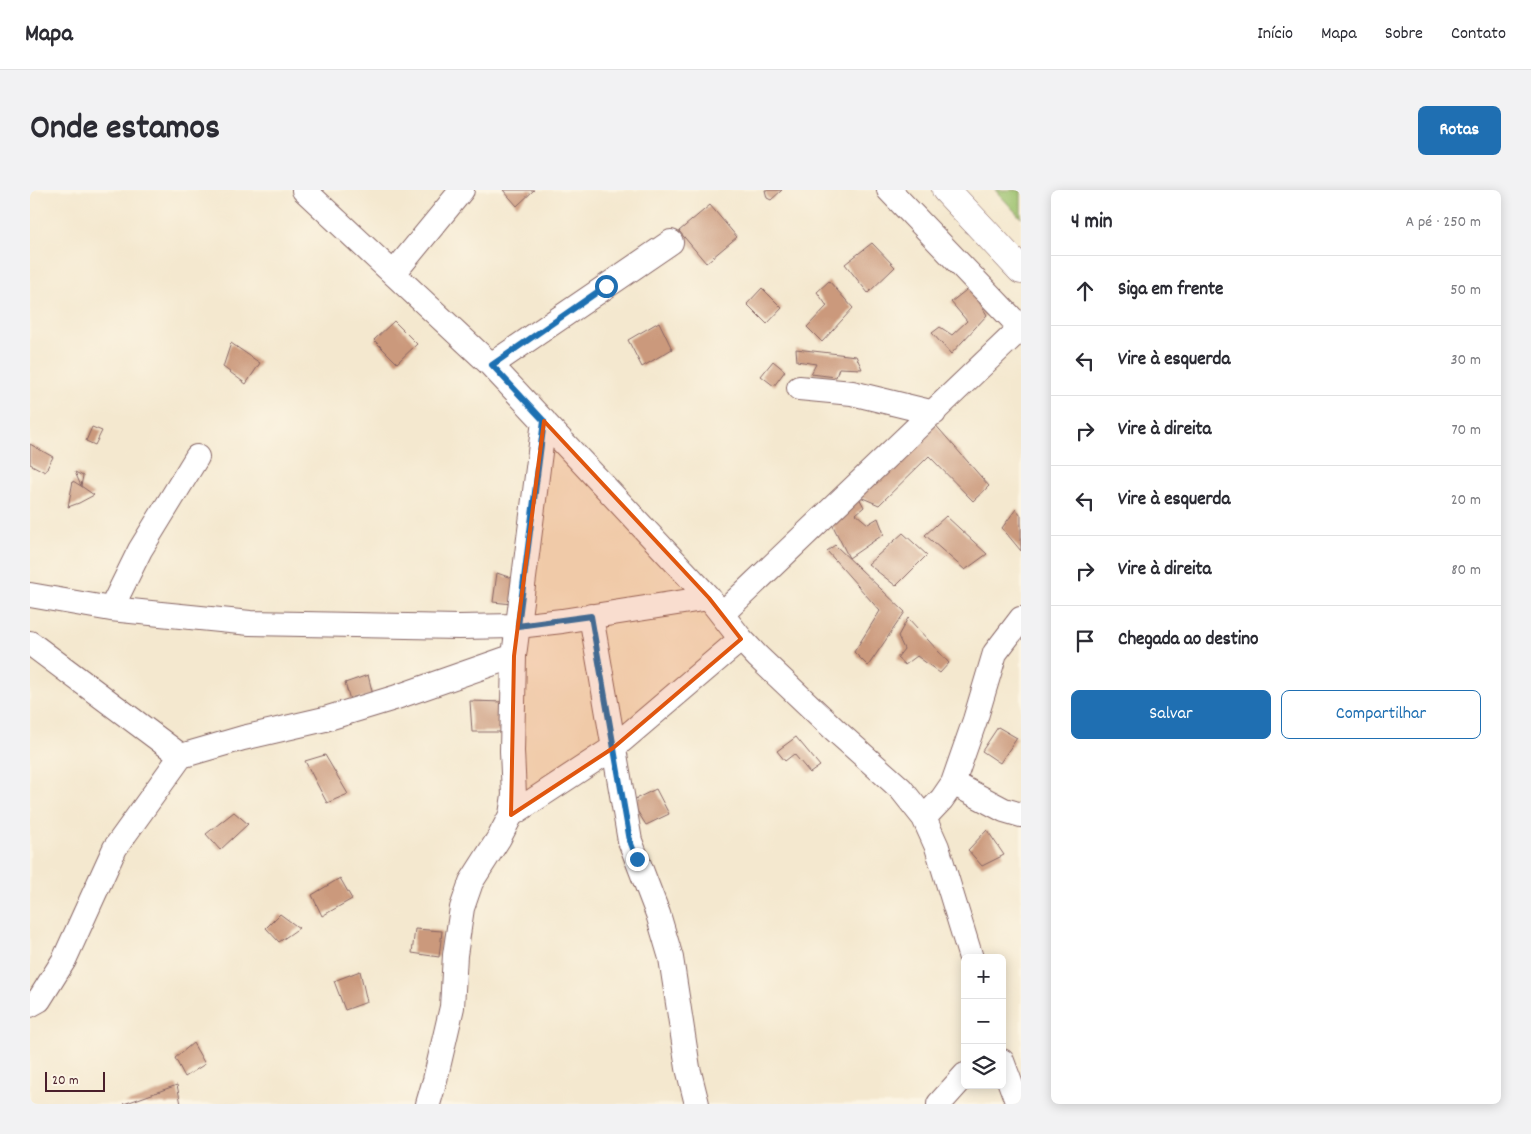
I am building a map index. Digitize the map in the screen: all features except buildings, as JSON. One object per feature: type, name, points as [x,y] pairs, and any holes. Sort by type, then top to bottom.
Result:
[{"type":"main road","points":[[946,190],[1021,270]]},
{"type":"street","points":[[305,190],[492,365],[715,606],[758,657],[901,789],[924,818],[937,847],[969,954]]},
{"type":"street","points":[[394,273],[462,190]]},
{"type":"street","points":[[30,595],[111,609],[250,623],[459,627],[518,626],[591,616],[715,606],[934,413],[1021,328],[889,190]]},
{"type":"street","points":[[492,365],[671,242]]},
{"type":"street","points":[[799,388],[852,393],[934,413]]},
{"type":"street","points":[[428,1104],[436,1080],[452,1007],[462,908],[470,882],[499,838],[511,815],[514,795],[512,751],[514,656],[544,421]]},
{"type":"street","points":[[111,609],[140,550],[197,457]]},
{"type":"street","points":[[591,616],[630,841],[658,914],[671,958],[688,1068],[697,1104]]},
{"type":"street","points":[[924,818],[942,799],[953,783],[975,720],[995,653],[1021,619]]},
{"type":"street","points":[[511,815],[613,748],[741,638]]},
{"type":"street","points":[[30,643],[181,756]]},
{"type":"street","points":[[30,1005],[39,1000],[64,960],[115,848],[181,756],[243,738],[325,719],[394,698],[514,656]]},
{"type":"street","points":[[953,783],[1004,810],[1021,815]]},
{"type":"street","points":[[1006,1072],[1018,1104]]},
{"type":"street","points":[[939,1104],[961,1079]]},
{"type":"highlighted area","points":[[544,421],[709,598],[741,639],[613,748],[511,815],[514,656]]},
{"type":"green space","points":[[995,190],[1021,190],[1021,218]]},
{"type":"route","points":[[606,286],[492,365],[544,421],[518,626],[591,616],[630,841],[637,859]]}]
